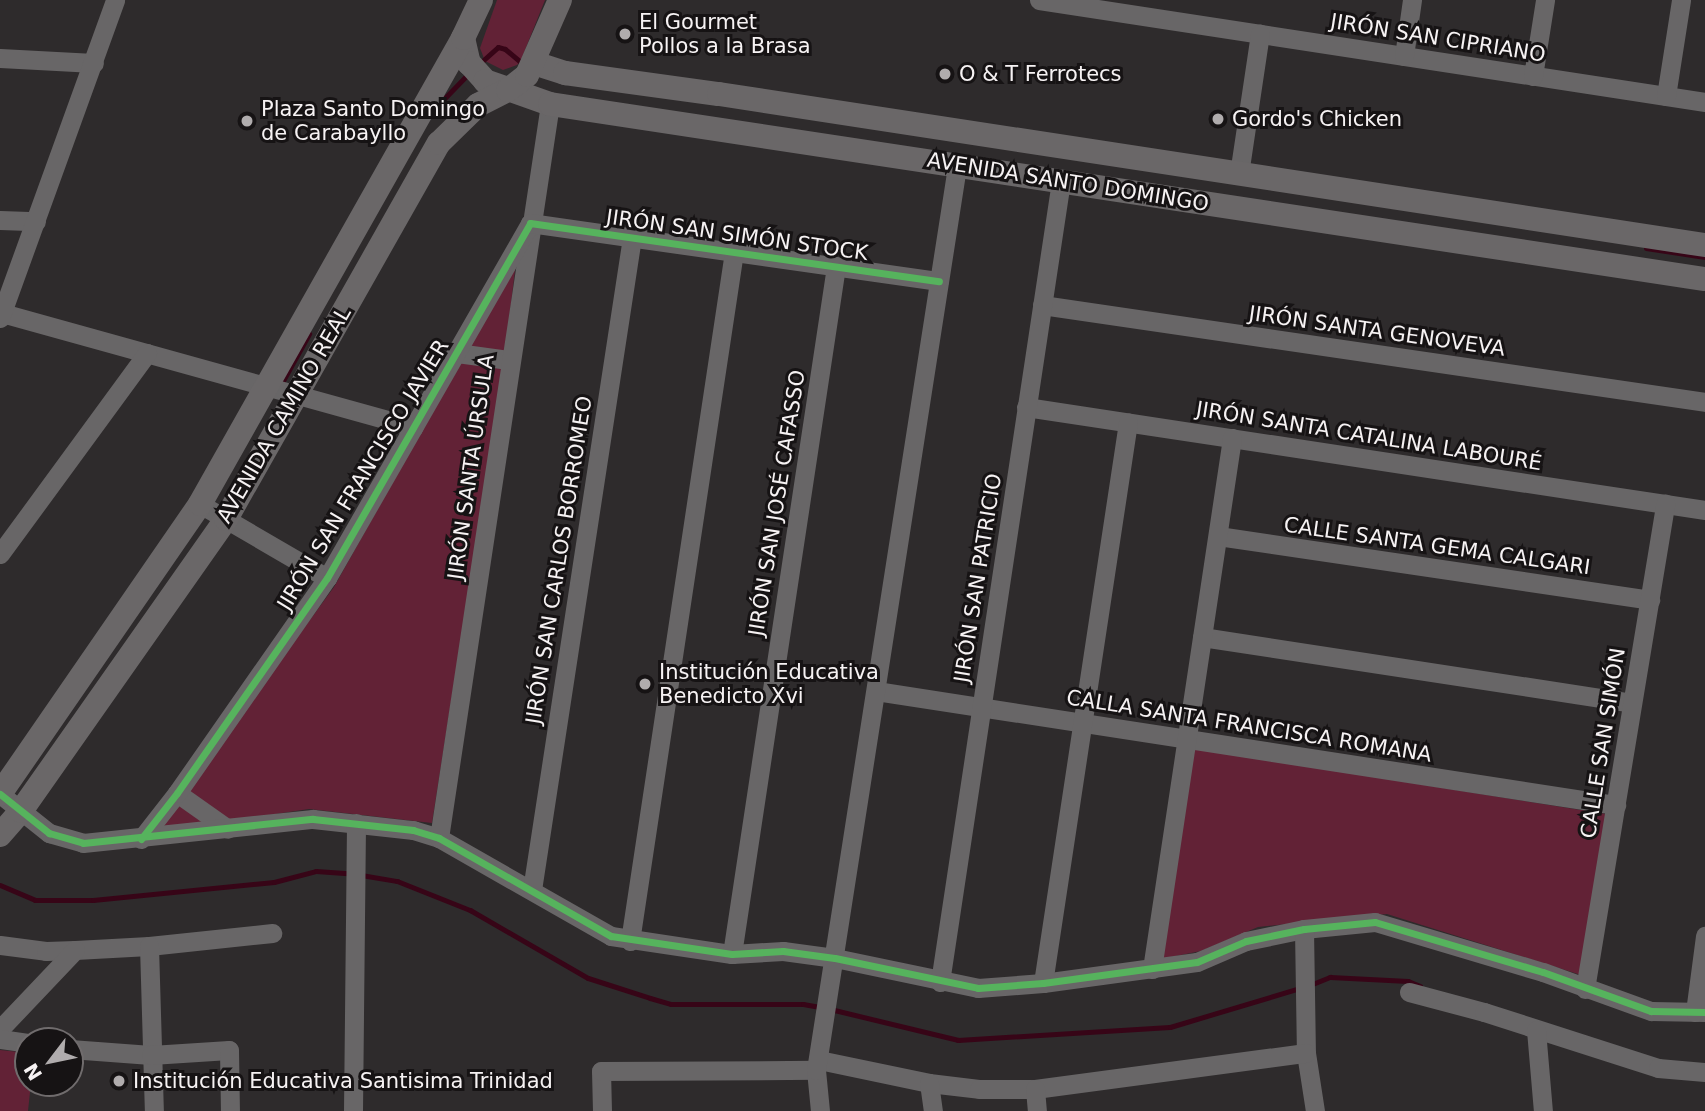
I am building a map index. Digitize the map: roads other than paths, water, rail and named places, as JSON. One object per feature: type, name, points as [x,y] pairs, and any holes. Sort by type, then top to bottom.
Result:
[{"type":"main road","name":"AVENIDA CAMINO REAL","points":[[0,794],[200,504],[463,38],[481,0]]},
{"type":"main road","name":"AVENIDA CAMINO REAL","points":[[0,835],[22,811],[226,519],[439,143],[478,105],[509,90],[527,75],[561,0]]},
{"type":"main road","name":"AVENIDA SANTO DOMINGO","points":[[463,38],[469,63],[477,76],[550,104],[1705,279]]},
{"type":"main road","name":"AVENIDA SANTO DOMINGO","points":[[534,63],[565,73],[1705,246]]},
{"type":"street","points":[[115,0],[1,315],[414,427]]},
{"type":"street","name":"JIRÓN SAN CIPRIANO","points":[[1039,0],[1705,102]]},
{"type":"street","points":[[1404,56],[1412,0]]},
{"type":"street","points":[[1533,76],[1545,0]]},
{"type":"street","points":[[1666,96],[1681,0]]},
{"type":"street","points":[[1239,174],[1260,34]]},
{"type":"street","points":[[0,58],[94,63]]},
{"type":"street","name":"JIRÓN SANTA ÚRSULA","points":[[439,838],[509,360],[550,104]]},
{"type":"street","points":[[820,1111],[818,1065],[957,166]]},
{"type":"street","name":"JIRÓN SAN PATRICIO","points":[[940,982],[1061,181]]},
{"type":"street","points":[[0,220],[36,221]]},
{"type":"street","name":"JIRÓN SAN SIMÓN STOCK","points":[[530,223],[939,281]]},
{"type":"street","name":"JIRÓN SAN FRANCISCO JAVIER","points":[[141,839],[177,793],[327,578],[530,223]]},
{"type":"street","name":"JIRÓN SAN CARLOS BORROMEO","points":[[532,890],[632,237]]},
{"type":"street","points":[[630,941],[734,252]]},
{"type":"street","name":"JIRÓN SAN JOSÉ CAFASSO","points":[[732,954],[836,266]]},
{"type":"street","name":"JIRÓN SANTA GENOVEVA","points":[[1042,305],[1705,402]]},
{"type":"street","points":[[0,554],[7,527],[147,353]]},
{"type":"street","points":[[457,353],[509,360]]},
{"type":"street","name":"JIRÓN SANTA CATALINA LABOURÉ","points":[[1026,407],[1705,510]]},
{"type":"street","points":[[1043,984],[1128,422]]},
{"type":"street","points":[[1152,969],[1233,438]]},
{"type":"street","points":[[200,504],[327,578]]},
{"type":"street","name":"CALLE SAN SIMÓN","points":[[1585,989],[1665,504]]},
{"type":"street","name":"CALLE SANTA GEMA CALGARI","points":[[1218,536],[1650,600]]},
{"type":"street","points":[[1202,637],[1632,703]]},
{"type":"street","name":"CALLA SANTA FRANCISCA ROMANA","points":[[876,691],[1616,805]]},
{"type":"street","points":[[177,793],[228,829]]},
{"type":"street","points":[[0,794],[49,833],[64,840],[83,843],[313,819],[413,830],[439,838],[611,936],[630,941],[732,954],[783,951],[835,958],[940,982],[990,988],[1043,984],[1197,962],[1246,941],[1304,929],[1375,922],[1543,972],[1651,1011],[1700,1012],[1705,936]]},
{"type":"street","points":[[353,1111],[356,823]]},
{"type":"street","points":[[1304,929],[1306,1053],[1315,1111]]},
{"type":"street","points":[[0,945],[46,951],[75,950],[149,946],[272,933]]},
{"type":"street","points":[[149,946],[154,1111]]},
{"type":"street","points":[[0,1029],[75,950]]},
{"type":"street","points":[[1409,992],[1484,1012],[1658,1068],[1705,1072]]},
{"type":"street","points":[[1536,1030],[1543,1111]]},
{"type":"street","points":[[84,1050],[151,1055],[229,1050],[230,1111]]},
{"type":"street","points":[[602,1111],[601,1071],[818,1065],[979,1089],[1035,1089],[1306,1053]]},
{"type":"street","points":[[929,1083],[933,1111]]},
{"type":"street","points":[[1035,1089],[1037,1111]]},
{"type":"waterway","points":[[479,64],[498,47],[505,49],[523,64]]},
{"type":"waterway","points":[[437,106],[469,73]]},
{"type":"waterway","points":[[1646,248],[1705,257]]},
{"type":"waterway","points":[[280,386],[309,334]]},
{"type":"waterway","points":[[0,885],[35,900],[93,900],[274,882],[316,871],[355,874],[397,881],[470,910],[588,978],[650,998],[671,1004],[803,1004],[820,1007]]},
{"type":"waterway","points":[[1310,985],[1330,977],[1408,981],[1420,986]]},
{"type":"waterway","points":[[830,1009],[958,1040],[1170,1027],[1300,988]]},
{"type":"place","name":"El Gourmet Pollos a la Brasa","points":[[625,34]]},
{"type":"place","name":"O & T Ferrotecs","points":[[945,74]]},
{"type":"place","name":"Gordo's Chicken","points":[[1218,119]]},
{"type":"place","name":"Plaza Santo Domingo de Carabayllo","points":[[247,121]]},
{"type":"place","name":"Institución Educativa Benedicto Xvi","points":[[645,684]]},
{"type":"place","name":"Institución Educativa Santisima Trinidad","points":[[119,1081]]}]
